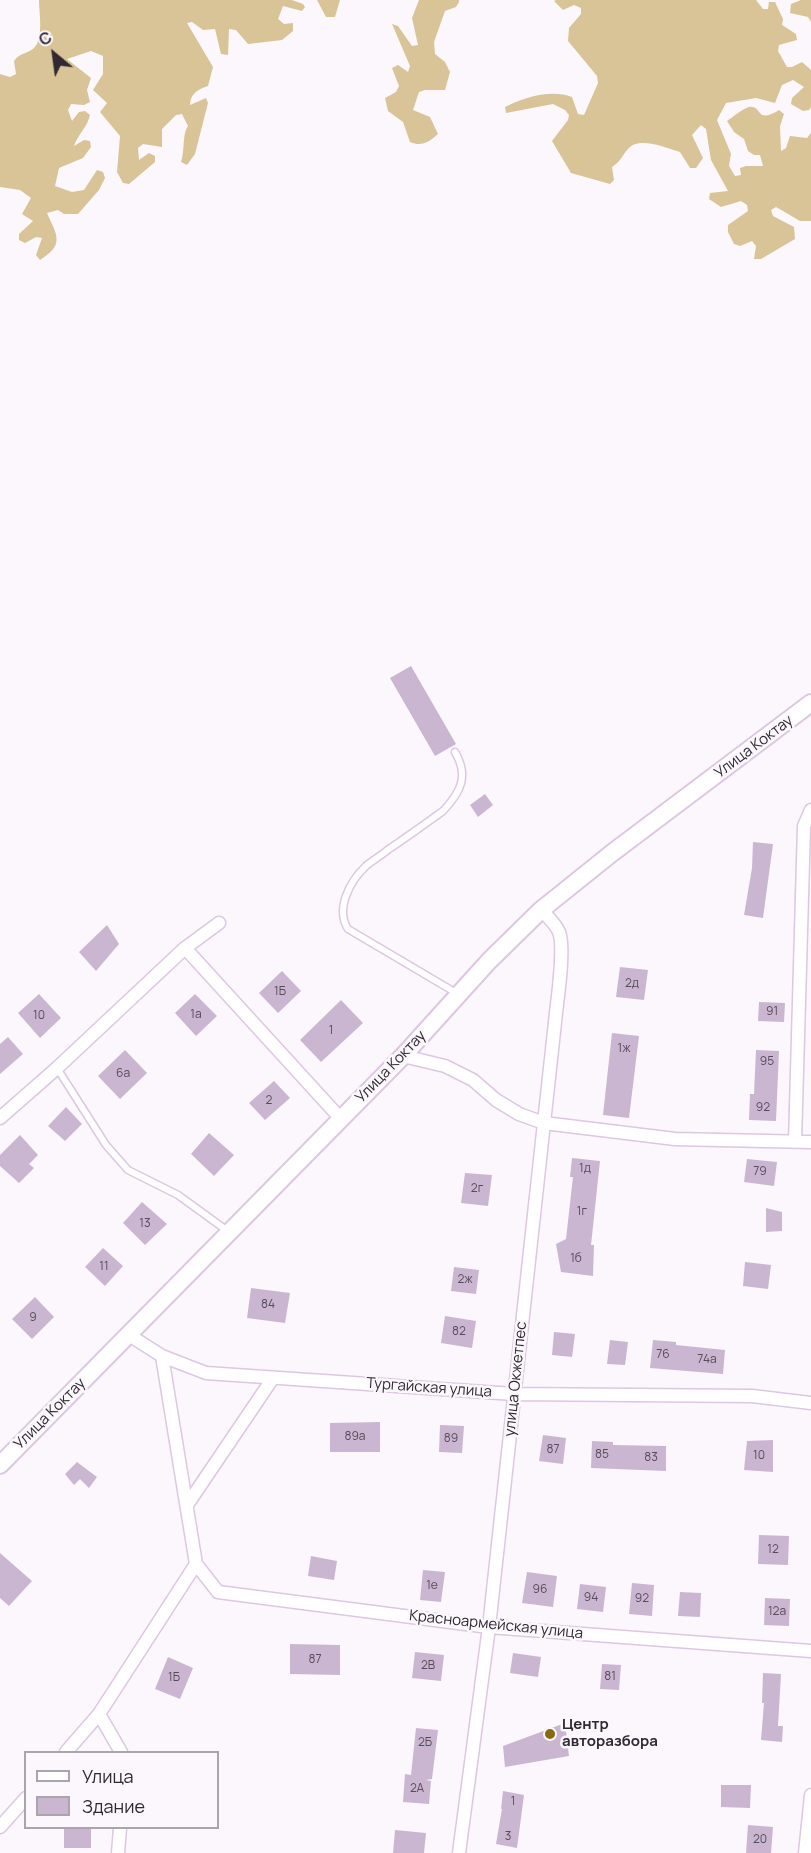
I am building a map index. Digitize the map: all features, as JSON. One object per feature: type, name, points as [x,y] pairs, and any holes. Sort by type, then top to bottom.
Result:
[{"type":"street","name":"Улица Коктау","points":[[0,1465],[404,1056],[489,961],[541,910],[612,853],[732,765],[811,703]]},
{"type":"street","points":[[795,1142],[804,826],[811,810]]},
{"type":"street","name":"улица Окжетпес","points":[[459,1853],[489,1627],[561,953],[560,934],[541,910]]},
{"type":"street","points":[[0,1118],[185,948],[219,923]]},
{"type":"street","points":[[185,948],[341,1119]]},
{"type":"street","points":[[404,1056],[445,1066],[473,1080],[496,1100],[519,1114],[544,1123],[675,1139],[811,1142]]},
{"type":"street","name":"Тургайская улица","points":[[129,1335],[162,1356],[206,1373],[514,1394],[752,1396],[811,1402]]},
{"type":"street","points":[[67,1751],[99,1714],[196,1563],[162,1356]]},
{"type":"street","points":[[187,1505],[273,1378]]},
{"type":"street","name":"Красноармейская улица","points":[[196,1563],[218,1592],[489,1627],[811,1651]]},
{"type":"street","points":[[99,1714],[120,1751]]},
{"type":"street","points":[[805,1853],[811,1795]]},
{"type":"street","points":[[0,1827],[24,1800]]},
{"type":"street","points":[[118,1853],[120,1829]]},
{"type":"lane","points":[[455,752],[462,763],[464,774],[460,788],[452,802],[443,811],[366,866],[355,879],[341,913],[348,929],[459,994]]},
{"type":"lane","points":[[57,1068],[106,1145],[128,1170],[178,1195],[229,1232]]},
{"type":"shaded area","points":[[39,0],[292,0],[305,7],[302,11],[283,6],[278,19],[284,24],[293,23],[293,31],[282,40],[248,44],[236,30],[229,29],[228,55],[221,54],[215,29],[203,30],[192,22],[187,23],[213,67],[208,86],[195,92],[190,101],[190,105],[206,98],[208,103],[195,154],[187,165],[181,162],[188,126],[182,114],[176,115],[162,129],[162,147],[143,144],[138,148],[139,160],[149,153],[155,156],[155,162],[129,184],[123,183],[117,172],[120,136],[100,112],[107,103],[93,90],[103,74],[103,56],[91,51],[67,59],[91,78],[87,90],[90,102],[84,105],[71,104],[68,110],[72,121],[79,112],[85,111],[90,115],[74,146],[84,140],[90,141],[91,147],[83,158],[59,168],[55,186],[72,192],[84,190],[97,170],[103,172],[105,178],[99,190],[78,214],[64,214],[58,210],[47,213],[57,239],[53,249],[40,260],[36,255],[42,238],[36,237],[25,243],[19,240],[19,234],[33,221],[22,214],[31,198],[20,190],[0,187],[0,74],[10,77],[16,74],[14,61],[37,44],[40,32]]},
{"type":"shaded area","points":[[317,0],[340,0],[335,17],[326,17]]},
{"type":"shaded area","points":[[419,0],[459,0],[456,7],[445,11],[434,42],[435,54],[445,62],[450,72],[445,90],[419,92],[413,110],[430,117],[438,134],[422,144],[410,142],[403,122],[388,111],[385,98],[396,92],[399,86],[392,68],[398,65],[408,72],[410,66],[392,24],[398,26],[412,46],[418,45],[412,18]]},
{"type":"shaded area","points":[[756,0],[763,9],[768,9],[769,2],[775,2],[783,19],[782,25],[796,34],[797,40],[779,45],[778,51],[787,67],[802,62],[811,70],[811,107],[803,111],[791,104],[792,98],[804,87],[793,80],[782,85],[775,103],[756,98],[726,103],[717,120],[731,154],[729,166],[735,176],[741,175],[740,168],[763,166],[760,155],[754,155],[748,151],[744,139],[734,132],[727,121],[743,109],[753,107],[766,116],[779,110],[784,114],[780,126],[781,151],[786,148],[790,136],[807,138],[811,133],[811,221],[800,221],[776,207],[771,210],[773,216],[794,227],[795,239],[761,259],[754,259],[756,246],[752,241],[740,246],[734,244],[728,232],[728,225],[748,211],[747,205],[741,201],[721,207],[709,199],[710,193],[728,191],[711,160],[706,129],[701,125],[692,135],[703,158],[696,168],[690,168],[680,152],[653,144],[639,143],[628,149],[612,167],[614,180],[610,184],[571,173],[552,141],[568,120],[569,115],[565,110],[553,104],[506,113],[505,107],[521,100],[538,95],[556,94],[572,97],[578,114],[584,115],[598,83],[597,76],[568,41],[569,28],[581,14],[581,8],[574,5],[563,10],[554,1]]},
{"type":"shaded area","points":[[801,0],[811,0],[811,22],[808,17],[790,13],[791,4]]},
{"type":"building","points":[[411,666],[456,744],[435,756],[390,678]]},
{"type":"building","points":[[485,794],[493,805],[478,817],[470,805]]},
{"type":"building","points":[[753,842],[773,844],[763,918],[744,915],[752,868]]},
{"type":"building","points":[[107,925],[119,944],[96,971],[79,952]]},
{"type":"building","points":[[620,967],[648,970],[644,1000],[616,997]]},
{"type":"building","points":[[282,971],[301,991],[278,1013],[259,993]]},
{"type":"building","points":[[39,994],[61,1018],[40,1038],[18,1013]]},
{"type":"building","points":[[195,994],[217,1016],[196,1036],[175,1013]]},
{"type":"building","points":[[341,1000],[363,1023],[321,1062],[300,1040]]},
{"type":"building","points":[[759,1002],[785,1003],[784,1022],[758,1021]]},
{"type":"building","points":[[612,1033],[639,1036],[629,1118],[603,1115]]},
{"type":"building","points":[[8,1037],[23,1054],[0,1074],[0,1044]]},
{"type":"building","points":[[125,1050],[147,1073],[120,1099],[98,1076]]},
{"type":"building","points":[[756,1050],[779,1051],[776,1121],[749,1120],[750,1094],[754,1094]]},
{"type":"building","points":[[274,1081],[290,1098],[265,1120],[249,1103]]},
{"type":"building","points":[[66,1107],[82,1124],[65,1141],[48,1126]]},
{"type":"building","points":[[209,1133],[234,1155],[214,1176],[191,1154]]},
{"type":"building","points":[[20,1135],[38,1155],[29,1164],[34,1168],[19,1183],[0,1166],[0,1155]]},
{"type":"building","points":[[572,1158],[600,1161],[591,1245],[594,1245],[593,1276],[561,1272],[556,1244],[566,1239],[573,1177],[570,1177]]},
{"type":"building","points":[[747,1159],[777,1162],[774,1186],[744,1182]]},
{"type":"building","points":[[465,1173],[492,1175],[488,1206],[461,1203]]},
{"type":"building","points":[[142,1202],[167,1224],[145,1245],[123,1223]]},
{"type":"building","points":[[766,1208],[782,1212],[782,1231],[766,1232]]},
{"type":"building","points":[[103,1248],[123,1266],[105,1286],[85,1267]]},
{"type":"building","points":[[745,1262],[771,1265],[768,1289],[743,1286]]},
{"type":"building","points":[[454,1267],[479,1270],[476,1294],[451,1291]]},
{"type":"building","points":[[251,1288],[290,1293],[285,1323],[247,1318]]},
{"type":"building","points":[[35,1297],[54,1317],[32,1339],[12,1319]]},
{"type":"building","points":[[445,1316],[476,1321],[472,1348],[441,1343]]},
{"type":"building","points":[[554,1332],[575,1334],[572,1357],[552,1355]]},
{"type":"building","points":[[610,1340],[628,1342],[625,1365],[607,1364]]},
{"type":"building","points":[[653,1340],[725,1350],[723,1374],[650,1368]]},
{"type":"building","points":[[380,1422],[380,1452],[330,1452],[330,1423]]},
{"type":"building","points":[[440,1425],[464,1426],[462,1453],[439,1452]]},
{"type":"building","points":[[543,1435],[566,1438],[563,1464],[539,1461]]},
{"type":"building","points":[[773,1440],[773,1472],[744,1470],[747,1441]]},
{"type":"building","points":[[592,1441],[613,1442],[613,1445],[666,1446],[666,1471],[591,1468]]},
{"type":"building","points":[[77,1462],[97,1477],[89,1488],[80,1479],[74,1485],[65,1474]]},
{"type":"building","points":[[759,1535],[789,1536],[788,1565],[758,1564]]},
{"type":"building","points":[[0,1553],[32,1581],[9,1606],[0,1598]]},
{"type":"building","points":[[311,1556],[337,1561],[334,1580],[308,1576]]},
{"type":"building","points":[[423,1570],[445,1572],[441,1602],[420,1600]]},
{"type":"building","points":[[527,1572],[557,1576],[553,1607],[522,1603]]},
{"type":"building","points":[[632,1583],[654,1585],[652,1616],[629,1614]]},
{"type":"building","points":[[580,1584],[606,1587],[603,1612],[577,1609]]},
{"type":"building","points":[[680,1592],[701,1593],[700,1617],[678,1616]]},
{"type":"building","points":[[765,1598],[790,1599],[789,1626],[764,1625]]},
{"type":"building","points":[[290,1644],[340,1645],[340,1675],[290,1674]]},
{"type":"building","points":[[415,1652],[444,1655],[441,1681],[412,1678]]},
{"type":"building","points":[[513,1653],[541,1657],[538,1677],[510,1673]]},
{"type":"building","points":[[168,1657],[193,1668],[180,1699],[155,1689]]},
{"type":"building","points":[[602,1664],[621,1665],[619,1690],[600,1689]]},
{"type":"building","points":[[763,1673],[781,1674],[778,1726],[783,1726],[782,1742],[761,1740],[764,1703],[762,1703]]},
{"type":"building","name":"Центр авторазбора","points":[[565,1723],[569,1756],[505,1767],[503,1746]]},
{"type":"building","points":[[416,1728],[438,1730],[432,1779],[426,1780],[431,1781],[429,1804],[403,1802],[405,1774],[411,1775]]},
{"type":"building","points":[[721,1785],[751,1785],[750,1808],[721,1807]]},
{"type":"building","points":[[503,1791],[524,1795],[517,1848],[496,1844]]},
{"type":"building","points":[[748,1825],[773,1827],[771,1853],[746,1853]]},
{"type":"building","points":[[64,1829],[91,1829],[91,1848],[64,1848]]},
{"type":"building","points":[[395,1830],[426,1833],[424,1853],[393,1853]]},
{"type":"place","name":"Центр авторазбора","points":[[550,1734]]}]
